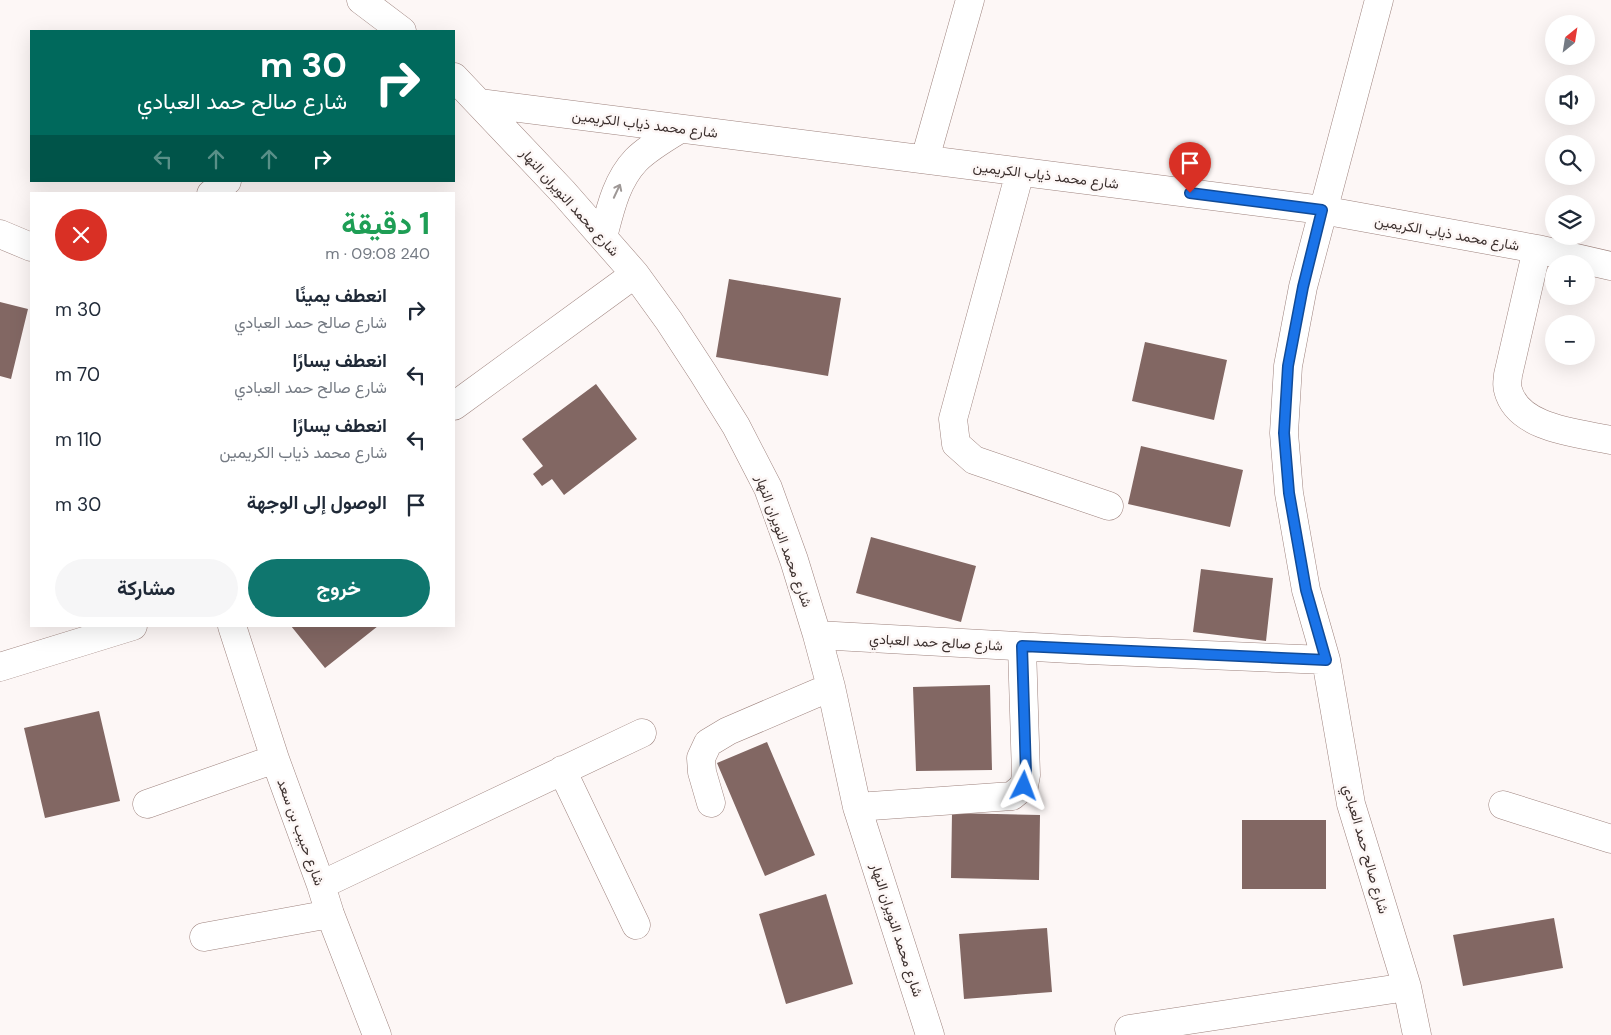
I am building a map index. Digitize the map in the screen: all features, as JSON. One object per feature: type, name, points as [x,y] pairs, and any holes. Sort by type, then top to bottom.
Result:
[{"type":"street","points":[[361,0],[401,30]]},
{"type":"street","points":[[925,159],[970,0]]},
{"type":"street","name":"شارع صالح حمد العبادي","points":[[1379,0],[1303,287],[1288,366],[1284,433],[1289,493],[1306,590],[1326,660],[1351,804],[1407,987],[1417,1035]]},
{"type":"street","name":"شارع محمد النويران النهار","points":[[455,78],[505,130],[635,274],[703,372],[736,426],[768,488],[794,560],[817,635],[831,687],[857,807],[930,1035]]},
{"type":"street","name":"شارع محمد ذياب الكريمين","points":[[479,103],[1322,210],[1536,249],[1611,266]]},
{"type":"street","points":[[603,237],[612,202],[623,179],[635,161],[652,147],[680,129]]},
{"type":"street","points":[[1020,172],[953,419],[956,444],[974,460],[1108,506]]},
{"type":"street","points":[[213,192],[226,182]]},
{"type":"street","points":[[0,234],[30,247]]},
{"type":"street","points":[[1536,249],[1508,374],[1507,388],[1512,402],[1533,421],[1558,429],[1611,440]]},
{"type":"street","points":[[455,405],[635,274]]},
{"type":"street","points":[[0,666],[130,627]]},
{"type":"street","name":"شارع حبيب بن سعد","points":[[232,627],[275,759],[330,914],[377,1035]]},
{"type":"street","name":"شارع صالح حمد العبادي","points":[[817,635],[1326,660]]},
{"type":"street","points":[[857,807],[1012,796],[1024,786],[1026,774],[1022,646]]},
{"type":"street","points":[[711,803],[702,772],[701,758],[708,743],[728,731],[831,687]]},
{"type":"street","points":[[321,885],[642,733]]},
{"type":"street","points":[[147,804],[275,759]]},
{"type":"street","points":[[562,770],[636,925]]},
{"type":"street","points":[[1504,805],[1611,838]]},
{"type":"street","points":[[204,937],[330,914]]},
{"type":"street","points":[[1129,1029],[1407,987]]},
{"type":"building","points":[[729,279],[841,298],[828,376],[716,357]]},
{"type":"building","points":[[0,302],[28,309],[11,379],[0,376]]},
{"type":"building","points":[[1145,342],[1227,360],[1214,420],[1132,401]]},
{"type":"building","points":[[596,384],[637,439],[564,495],[552,479],[542,486],[533,474],[543,466],[522,439]]},
{"type":"building","points":[[1141,446],[1243,470],[1230,527],[1128,504]]},
{"type":"building","points":[[871,537],[976,566],[961,622],[856,593]]},
{"type":"building","points":[[1201,569],[1273,578],[1266,641],[1193,632]]},
{"type":"building","points":[[292,627],[377,627],[325,668]]},
{"type":"building","points":[[990,685],[992,770],[916,771],[913,687]]},
{"type":"building","points":[[99,711],[120,801],[45,818],[24,728]]},
{"type":"building","points":[[767,742],[815,855],[765,876],[717,763]]},
{"type":"building","points":[[952,813],[1040,815],[1039,880],[951,878]]},
{"type":"building","points":[[1242,820],[1326,820],[1326,889],[1242,889]]},
{"type":"building","points":[[826,894],[853,984],[786,1004],[759,914]]},
{"type":"building","points":[[1554,918],[1563,968],[1463,986],[1453,935]]},
{"type":"building","points":[[1047,928],[1052,992],[964,999],[959,934]]},
{"type":"route","points":[[1024,786],[1026,774],[1022,646],[1326,660],[1306,590],[1289,493],[1284,433],[1288,366],[1303,287],[1322,210],[1190,193]]}]
